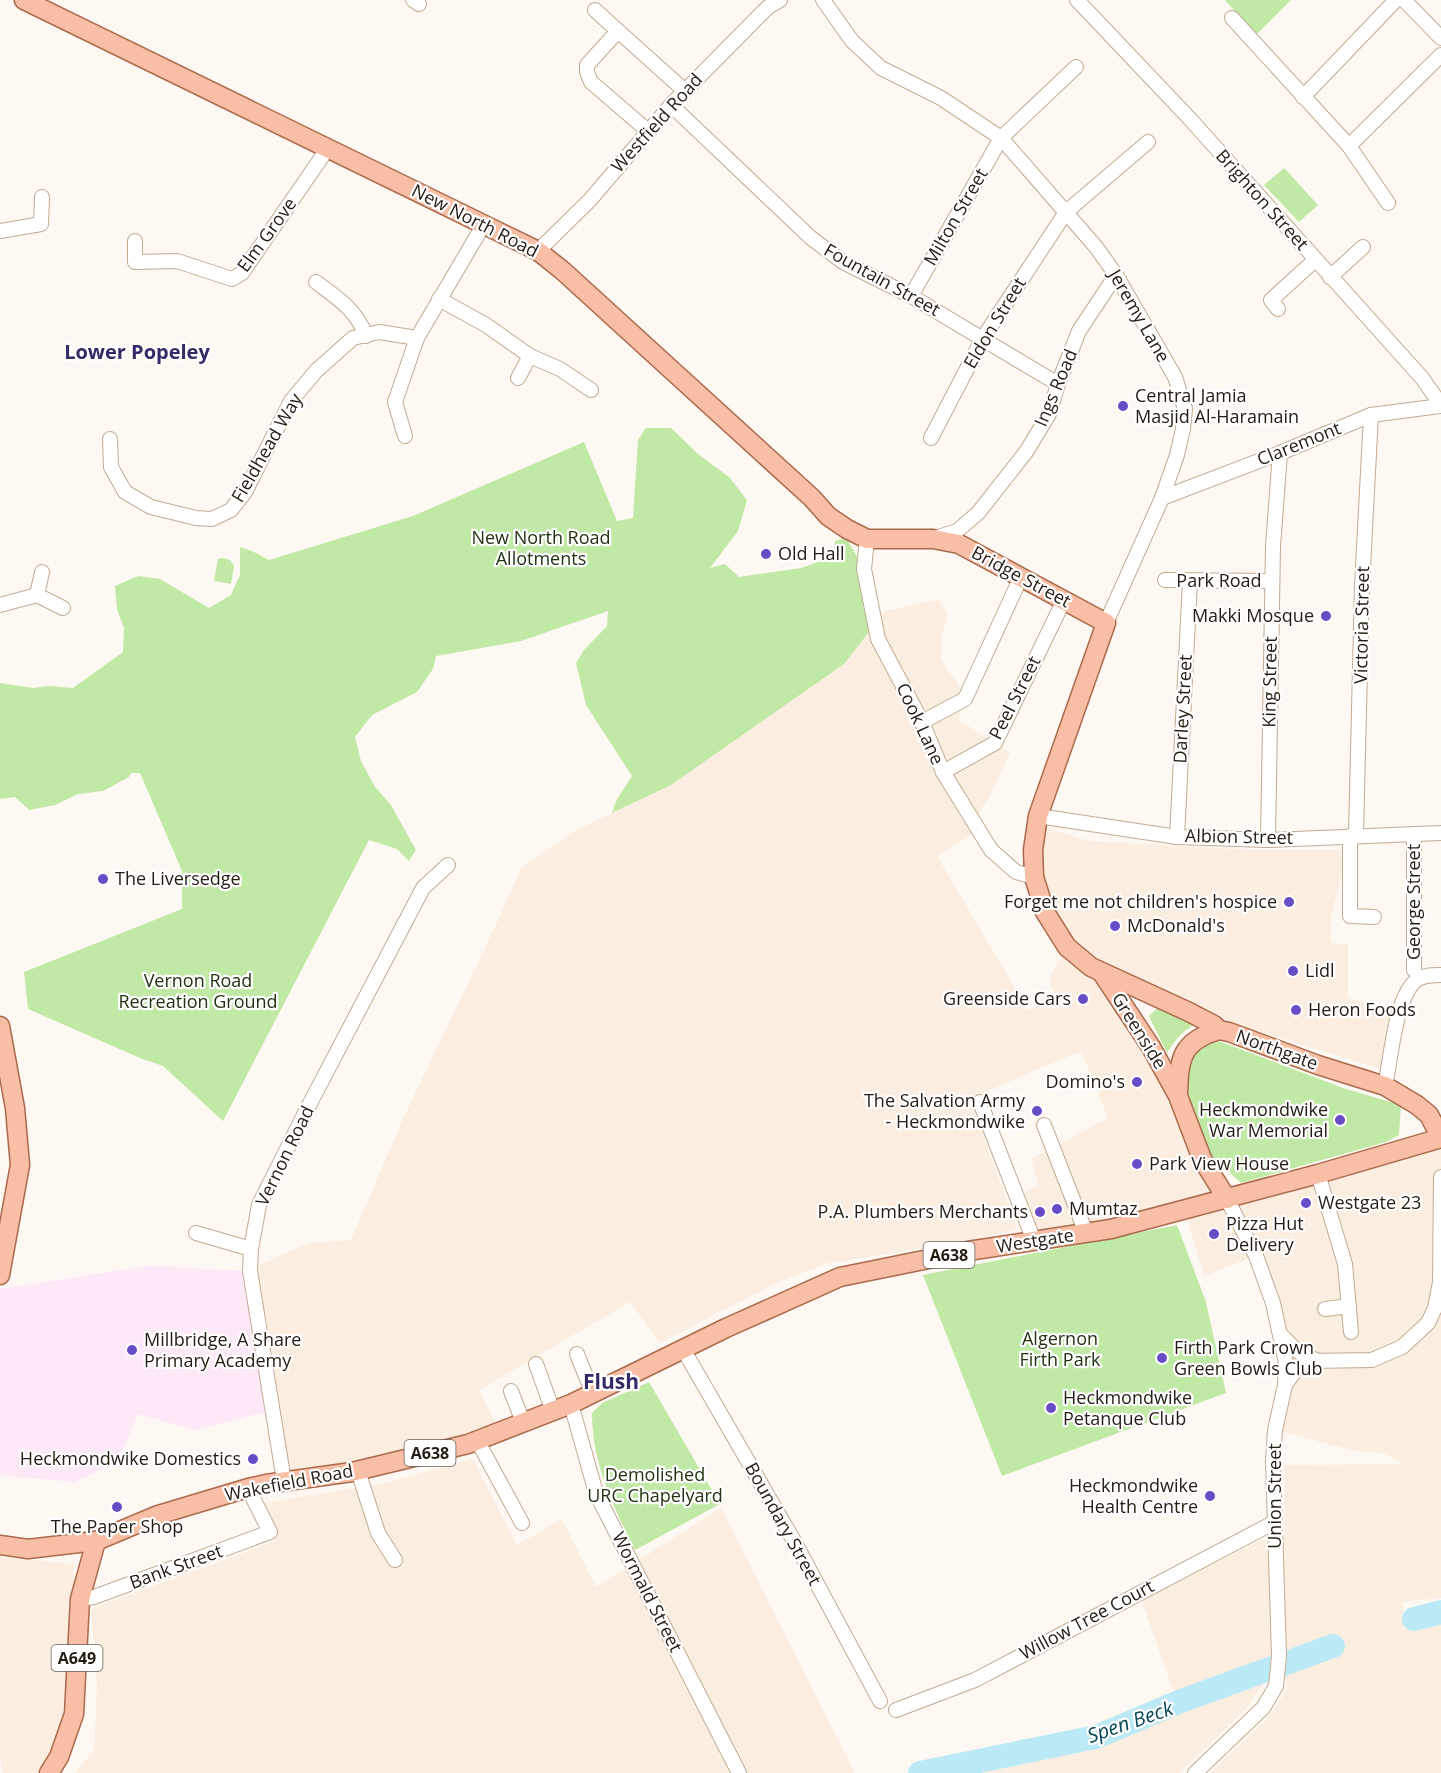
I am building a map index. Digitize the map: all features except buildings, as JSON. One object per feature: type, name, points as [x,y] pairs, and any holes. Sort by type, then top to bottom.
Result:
[{"type":"main road","name":"New North Road","points":[[24,0],[538,251],[812,498],[828,516],[867,539],[933,539]]},
{"type":"main road","name":"Bridge Street","points":[[933,539],[959,544],[970,549],[1106,623]]},
{"type":"main road","name":"Jeremy Lane","points":[[1034,877],[1038,816],[1106,623]]},
{"type":"main road","name":"Greenside","points":[[1034,877],[1045,912],[1067,946],[1091,967],[1102,973],[1143,1033],[1178,1096],[1202,1159],[1227,1199]]},
{"type":"main road","name":"Northgate","points":[[1102,973],[1189,1012],[1219,1030],[1385,1086],[1418,1105],[1429,1115],[1441,1138]]},
{"type":"main road","points":[[0,1026],[15,1108],[20,1165],[0,1275]]},
{"type":"main road","points":[[1178,1096],[1179,1072],[1182,1057],[1188,1046],[1202,1035],[1219,1030]]},
{"type":"main road","name":"Westgate","points":[[639,1371],[726,1328],[840,1277],[968,1251],[1111,1229],[1318,1174],[1441,1138]]},
{"type":"main road","name":"Wakefield Road","points":[[96,1541],[158,1515],[248,1488],[358,1471],[477,1440],[571,1404],[639,1371]]},
{"type":"main road","name":"A638","points":[[0,1545],[28,1549],[96,1541]]},
{"type":"main road","name":"A649","points":[[49,1773],[59,1757],[74,1714],[80,1599],[96,1541]]},
{"type":"street","name":"Westfield Road","points":[[538,251],[590,200],[671,105],[768,7],[780,0]]},
{"type":"street","name":"Jeremy Lane","points":[[823,0],[852,41],[881,68],[941,98],[1001,138],[1096,247],[1116,275],[1175,377],[1185,409],[1177,455],[1162,498],[1106,623]]},
{"type":"street","name":"Brighton Street","points":[[1077,0],[1190,119],[1422,378],[1441,406]]},
{"type":"street","points":[[1303,97],[1396,0]]},
{"type":"street","points":[[1404,0],[1441,38]]},
{"type":"street","points":[[595,10],[685,91]]},
{"type":"street","points":[[1232,18],[1349,146],[1388,203]]},
{"type":"street","points":[[618,31],[587,65],[587,72],[591,82],[648,131]]},
{"type":"street","points":[[1349,146],[1441,55]]},
{"type":"street","name":"Milton Street","points":[[911,296],[1001,138],[1076,67]]},
{"type":"street","name":"Fountain Street","points":[[671,105],[811,238],[843,262],[911,296],[1058,384]]},
{"type":"street","name":"Eldon Street","points":[[931,438],[983,338],[1066,212],[1148,142]]},
{"type":"street","name":"Elm Grove","points":[[135,241],[135,262],[177,261],[232,279],[242,273],[328,148]]},
{"type":"street","points":[[0,231],[41,224],[42,197]]},
{"type":"street","points":[[405,436],[395,402],[417,338],[484,224]]},
{"type":"street","points":[[1330,277],[1363,247]]},
{"type":"street","points":[[1278,309],[1271,300],[1315,260]]},
{"type":"street","name":"Ings Road","points":[[933,539],[957,531],[978,513],[1026,452],[1049,414],[1079,331],[1116,275]]},
{"type":"street","points":[[316,282],[347,306],[360,320],[366,336]]},
{"type":"street","points":[[439,299],[486,325],[530,356],[560,369],[591,390]]},
{"type":"street","name":"Fieldhead Way","points":[[110,439],[111,467],[125,492],[151,507],[196,518],[212,519],[231,510],[245,492],[291,401],[316,371],[353,338],[379,332],[417,338]]},
{"type":"street","points":[[518,378],[530,356]]},
{"type":"street","name":"Claremont","points":[[1162,498],[1371,415],[1441,406]]},
{"type":"street","name":"Victoria Street","points":[[1371,415],[1363,560],[1350,916],[1374,917]]},
{"type":"street","name":"King Street","points":[[1268,840],[1273,546],[1280,453]]},
{"type":"street","name":"Cook Lane","points":[[867,539],[864,569],[878,639],[922,722],[943,772],[991,850],[1016,872],[1034,877]]},
{"type":"street","points":[[37,595],[42,572]]},
{"type":"street","points":[[922,722],[965,699],[1021,577]]},
{"type":"street","name":"Park Road","points":[[1165,580],[1272,581]]},
{"type":"street","name":"Darley Street","points":[[1178,837],[1190,581]]},
{"type":"street","points":[[0,605],[37,595],[63,608]]},
{"type":"street","name":"Peel Street","points":[[943,772],[995,743],[1064,600]]},
{"type":"street","name":"Albion Street","points":[[1038,816],[1178,837],[1268,840],[1353,835],[1441,834]]},
{"type":"street","name":"George Street","points":[[1414,834],[1414,970]]},
{"type":"street","name":"Vernon Road","points":[[284,1481],[250,1271],[250,1249],[259,1205],[423,888],[448,865]]},
{"type":"street","points":[[1385,1086],[1399,1012],[1407,992],[1417,980],[1431,975],[1441,975]]},
{"type":"street","points":[[980,1102],[1034,1241]]},
{"type":"street","points":[[1044,1125],[1086,1233]]},
{"type":"street","points":[[1318,1174],[1345,1264],[1351,1332]]},
{"type":"street","points":[[1284,1385],[1295,1371],[1308,1361],[1371,1360],[1402,1347],[1428,1323],[1438,1308],[1441,1178]]},
{"type":"street","name":"Union Street","points":[[1195,1773],[1263,1707],[1276,1686],[1279,1656],[1273,1461],[1275,1430],[1286,1363],[1273,1303],[1256,1256],[1227,1199]]},
{"type":"street","points":[[196,1233],[250,1249]]},
{"type":"street","points":[[1325,1309],[1350,1306]]},
{"type":"street","points":[[1280,1334],[1297,1351],[1318,1361]]},
{"type":"street","name":"Boundary Street","points":[[683,1349],[794,1541],[880,1701]]},
{"type":"street","points":[[577,1354],[593,1394]]},
{"type":"street","points":[[536,1364],[553,1411]]},
{"type":"street","points":[[511,1391],[524,1422]]},
{"type":"street","name":"Wormald Street","points":[[571,1404],[596,1494],[739,1773]]},
{"type":"street","points":[[477,1440],[522,1523]]},
{"type":"street","points":[[358,1471],[378,1533],[395,1560]]},
{"type":"street","name":"Bank Street","points":[[80,1599],[94,1598],[270,1532],[248,1488]]},
{"type":"street","name":"Willow Tree Court","points":[[896,1710],[975,1680],[1275,1522]]},
{"type":"shaded area","points":[[938,600],[948,613],[942,634],[941,660],[961,689],[959,720],[1010,753],[989,797],[978,814],[971,835],[937,856],[1028,1010],[1057,1000],[1049,979],[1067,947],[1034,877],[1046,828],[1089,841],[1254,850],[1345,850],[1343,870],[1331,916],[1331,943],[1348,944],[1348,998],[1399,1012],[1380,1069],[1122,989],[1224,1199],[1441,1129],[1441,1598],[1403,1602],[1404,1630],[1441,1618],[1441,1773],[1210,1773],[1268,1718],[1287,1689],[1287,1681],[1265,1682],[1247,1708],[1179,1773],[966,1773],[1047,1756],[1145,1726],[1193,1707],[1180,1710],[1141,1599],[1261,1540],[1285,1536],[1284,1465],[1402,1464],[1384,1453],[1355,1451],[1275,1430],[1286,1363],[1255,1256],[1204,1276],[1182,1202],[1086,1233],[1036,1234],[1022,1194],[1038,1185],[1032,1159],[1108,1118],[1081,1051],[970,1098],[1017,1229],[979,1239],[825,1264],[776,1283],[660,1343],[630,1302],[479,1390],[496,1423],[409,1453],[287,1476],[241,1273],[309,1243],[351,1240],[407,1110],[521,868],[573,832],[671,785],[843,664],[885,611]]},
{"type":"shaded area","name":"Millbridge, A Share Primary Academy","points":[[148,1266],[250,1271],[273,1410],[195,1430],[138,1414],[118,1461],[74,1482],[0,1475],[0,1289]]},
{"type":"shaded area","points":[[473,1459],[517,1545],[562,1519],[596,1587],[721,1508],[855,1773],[74,1773],[94,1751],[97,1684],[91,1609],[275,1541],[262,1503],[380,1484]]},
{"type":"shaded area","points":[[0,1557],[74,1564],[69,1656],[61,1730],[45,1773],[3,1773],[0,1755]]},
{"type":"green space","points":[[1225,0],[1291,0],[1256,35]]},
{"type":"green space","points":[[1284,168],[1318,205],[1299,222],[1264,185]]},
{"type":"green space","points":[[646,428],[671,428],[698,454],[729,477],[747,500],[738,531],[710,568],[725,564],[739,577],[801,568],[833,557],[835,541],[846,538],[859,560],[863,607],[872,628],[844,664],[671,785],[612,813],[616,801],[632,776],[586,705],[576,663],[584,650],[607,626],[608,611],[521,641],[436,656],[433,669],[417,692],[372,715],[355,737],[361,761],[375,787],[391,805],[416,850],[409,861],[397,849],[369,840],[223,1121],[163,1066],[28,1009],[24,972],[182,909],[182,871],[140,773],[131,773],[129,777],[103,791],[78,794],[55,805],[29,810],[15,797],[0,799],[0,683],[33,688],[50,686],[73,688],[123,652],[124,628],[117,609],[115,586],[138,576],[160,579],[209,608],[231,595],[240,575],[240,547],[269,560],[413,516],[584,442],[617,521],[633,518],[638,440]]},
{"type":"green space","points":[[218,559],[230,560],[234,566],[231,584],[214,581]]},
{"type":"green space","points":[[1158,1007],[1195,1025],[1182,1033],[1167,1053],[1149,1016]]},
{"type":"green space","points":[[1216,1040],[1346,1089],[1401,1105],[1399,1135],[1386,1142],[1241,1183],[1210,1154],[1191,1103],[1185,1074],[1197,1047]]},
{"type":"green space","name":"Algernon Firth Park","points":[[1177,1225],[1206,1302],[1226,1393],[1002,1476],[923,1275]]},
{"type":"green space","name":"Demolished URC Chapelyard","points":[[649,1382],[720,1504],[635,1550],[605,1484],[596,1450],[592,1413],[602,1403]]},
{"type":"waterway","name":"Spen Beck","points":[[1414,1619],[1441,1612]]},
{"type":"waterway","name":"Spen Beck","points":[[920,1773],[1096,1737],[1181,1701],[1333,1646]]},
{"type":"place","name":"Central Jamia Masjid Al-Haramain","points":[[1123,406]]},
{"type":"place","name":"Old Hall","points":[[766,554]]},
{"type":"place","name":"Makki Mosque","points":[[1326,616]]},
{"type":"place","name":"The Liversedge","points":[[103,879]]},
{"type":"place","name":"Forget me not children's hospice","points":[[1289,902]]},
{"type":"place","name":"McDonald's","points":[[1115,926]]},
{"type":"place","name":"Lidl","points":[[1293,971]]},
{"type":"place","name":"Greenside Cars","points":[[1083,999]]},
{"type":"place","name":"Heron Foods","points":[[1296,1010]]},
{"type":"place","name":"Domino's","points":[[1137,1082]]},
{"type":"place","name":"The Salvation Army - Heckmondwike","points":[[1037,1111]]},
{"type":"place","name":"Heckmondwike War Memorial","points":[[1340,1120]]},
{"type":"place","name":"Park View House","points":[[1137,1164]]},
{"type":"place","name":"Westgate 23","points":[[1306,1203]]},
{"type":"place","name":"Mumtaz","points":[[1057,1209]]},
{"type":"place","name":"P.A. Plumbers Merchants","points":[[1040,1212]]},
{"type":"place","name":"Pizza Hut Delivery","points":[[1214,1234]]},
{"type":"place","name":"Millbridge, A Share Primary Academy","points":[[132,1350]]},
{"type":"place","name":"Firth Park Crown Green Bowls Club","points":[[1162,1358]]},
{"type":"place","name":"Heckmondwike Petanque Club","points":[[1051,1408]]},
{"type":"place","name":"Heckmondwike Domestics","points":[[253,1459]]},
{"type":"place","name":"Heckmondwike Health Centre","points":[[1210,1496]]},
{"type":"place","name":"The Paper Shop","points":[[117,1507]]},
{"type":"district","name":"Lower Popeley","points":[[137,352]]},
{"type":"district","name":"Flush","points":[[611,1382]]},
{"type":"park label","name":"New North Road Allotments","points":[[541,548]]},
{"type":"park label","name":"Vernon Road Recreation Ground","points":[[198,991]]}]
